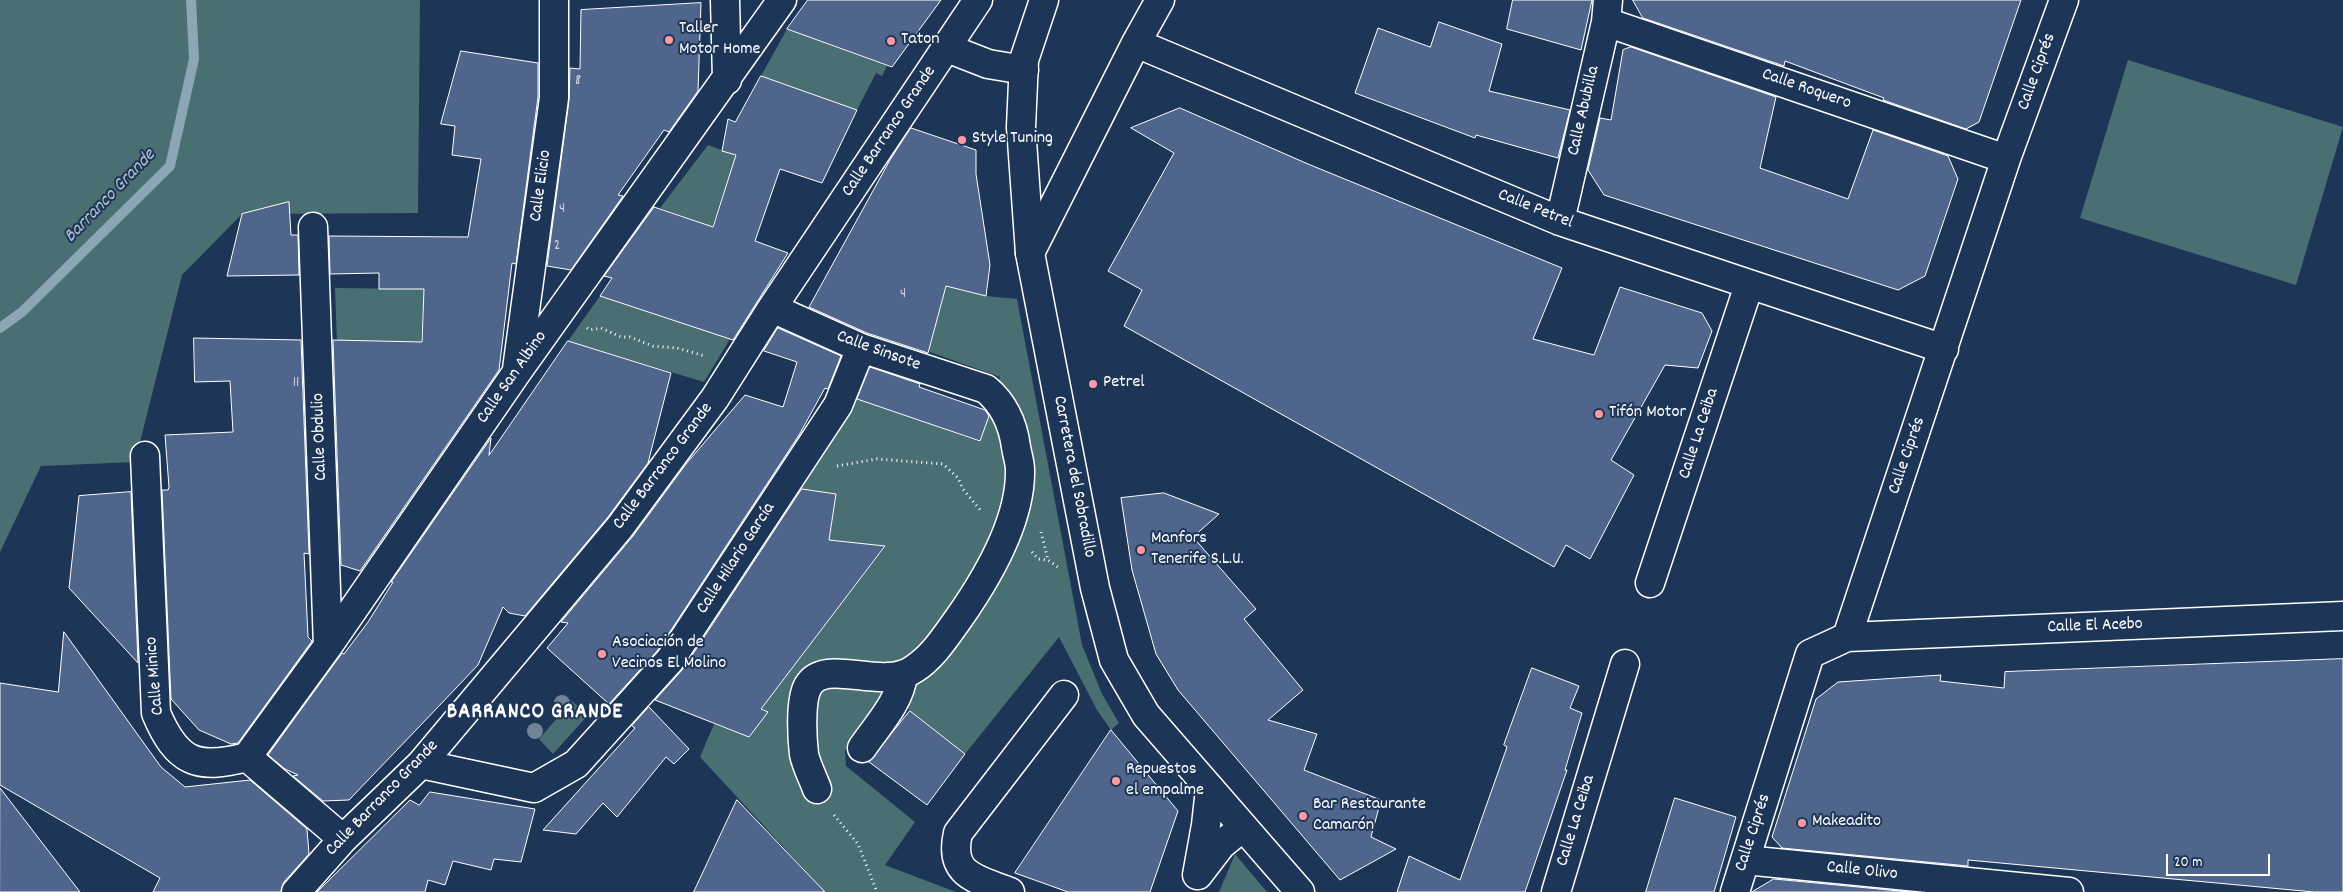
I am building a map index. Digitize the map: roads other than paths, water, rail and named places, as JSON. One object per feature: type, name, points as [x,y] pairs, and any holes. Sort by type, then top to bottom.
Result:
[{"type":"street","name":"Calle Elicio","points":[[517,372],[554,98],[554,0]]},
{"type":"street","points":[[725,0],[727,80]]},
{"type":"street","name":"Calle San Albino","points":[[247,757],[328,646],[517,372],[727,80],[782,0]]},
{"type":"street","name":"Calle Barranco Grande","points":[[296,892],[343,839],[421,764],[620,527],[694,428],[978,0]]},
{"type":"street","name":"Carretera del Sobradillo","points":[[1044,0],[1024,60],[1021,127],[1030,253],[1090,565],[1114,660],[1146,715],[1300,892]]},
{"type":"street","points":[[1030,253],[1136,43],[1160,0]]},
{"type":"street","name":"Calle Ciprés","points":[[1735,892],[1810,654],[1847,637],[2006,159],[2064,0]]},
{"type":"street","name":"Calle Roquero","points":[[1607,11],[2006,159]]},
{"type":"street","name":"Calle Abubilla","points":[[1560,221],[1607,11]]},
{"type":"street","name":"Calle Petrel","points":[[1136,43],[1560,221],[1944,349]]},
{"type":"street","points":[[947,48],[988,64],[1024,70]]},
{"type":"street","name":"Calle Obdulio","points":[[313,227],[328,646]]},
{"type":"street","name":"Calle La Ceiba","points":[[1650,583],[1749,285]]},
{"type":"street","name":"Calle Sinsote","points":[[772,308],[861,348],[986,389],[1000,400],[1014,430],[1020,470],[1016,505],[998,553],[954,625],[929,656],[903,676]]},
{"type":"street","name":"Calle Hilario García","points":[[421,764],[534,788],[576,764],[670,660],[838,405],[861,348]]},
{"type":"street","name":"Calle Minico","points":[[145,456],[156,713],[165,734],[194,762],[209,764],[247,757]]},
{"type":"street","name":"Calle El Acebo","points":[[1847,637],[2343,616]]},
{"type":"street","name":"Calle La Ceiba","points":[[1556,892],[1625,664]]},
{"type":"street","points":[[817,789],[804,755],[802,722],[808,687],[816,678],[831,672],[876,678],[903,676],[902,686],[897,697],[862,748]]},
{"type":"street","points":[[1010,892],[970,876],[959,865],[954,849],[958,833],[1064,695]]},
{"type":"street","points":[[247,757],[343,839]]},
{"type":"street","points":[[1193,884],[1206,825],[1210,789]]},
{"type":"street","points":[[1193,884],[1221,845],[1243,827]]},
{"type":"street","name":"Calle Olivo","points":[[1746,860],[1912,885],[2069,892]]},
{"type":"waterway","name":"Barranco Grande","points":[[0,328],[22,312],[170,166],[194,59],[191,0]]},
{"type":"place","name":"Taller Motor Home","points":[[669,40]]},
{"type":"place","name":"Taton","points":[[891,41]]},
{"type":"place","name":"Style Tuning","points":[[962,140]]},
{"type":"place","name":"Petrel","points":[[1093,384]]},
{"type":"place","name":"Tifón Motor","points":[[1599,414]]},
{"type":"place","name":"Manfors Tenerife S.L.U.","points":[[1141,550]]},
{"type":"place","name":"Asociación de Vecinos El Molino","points":[[602,654]]},
{"type":"place","name":"Repuestos el empalme","points":[[1116,781]]},
{"type":"place","name":"Bar Restaurante Camarón","points":[[1303,816]]},
{"type":"place","name":"Makeadito","points":[[1802,823]]},
{"type":"district","name":"BARRANCO GRANDE","points":[[535,714]]}]
